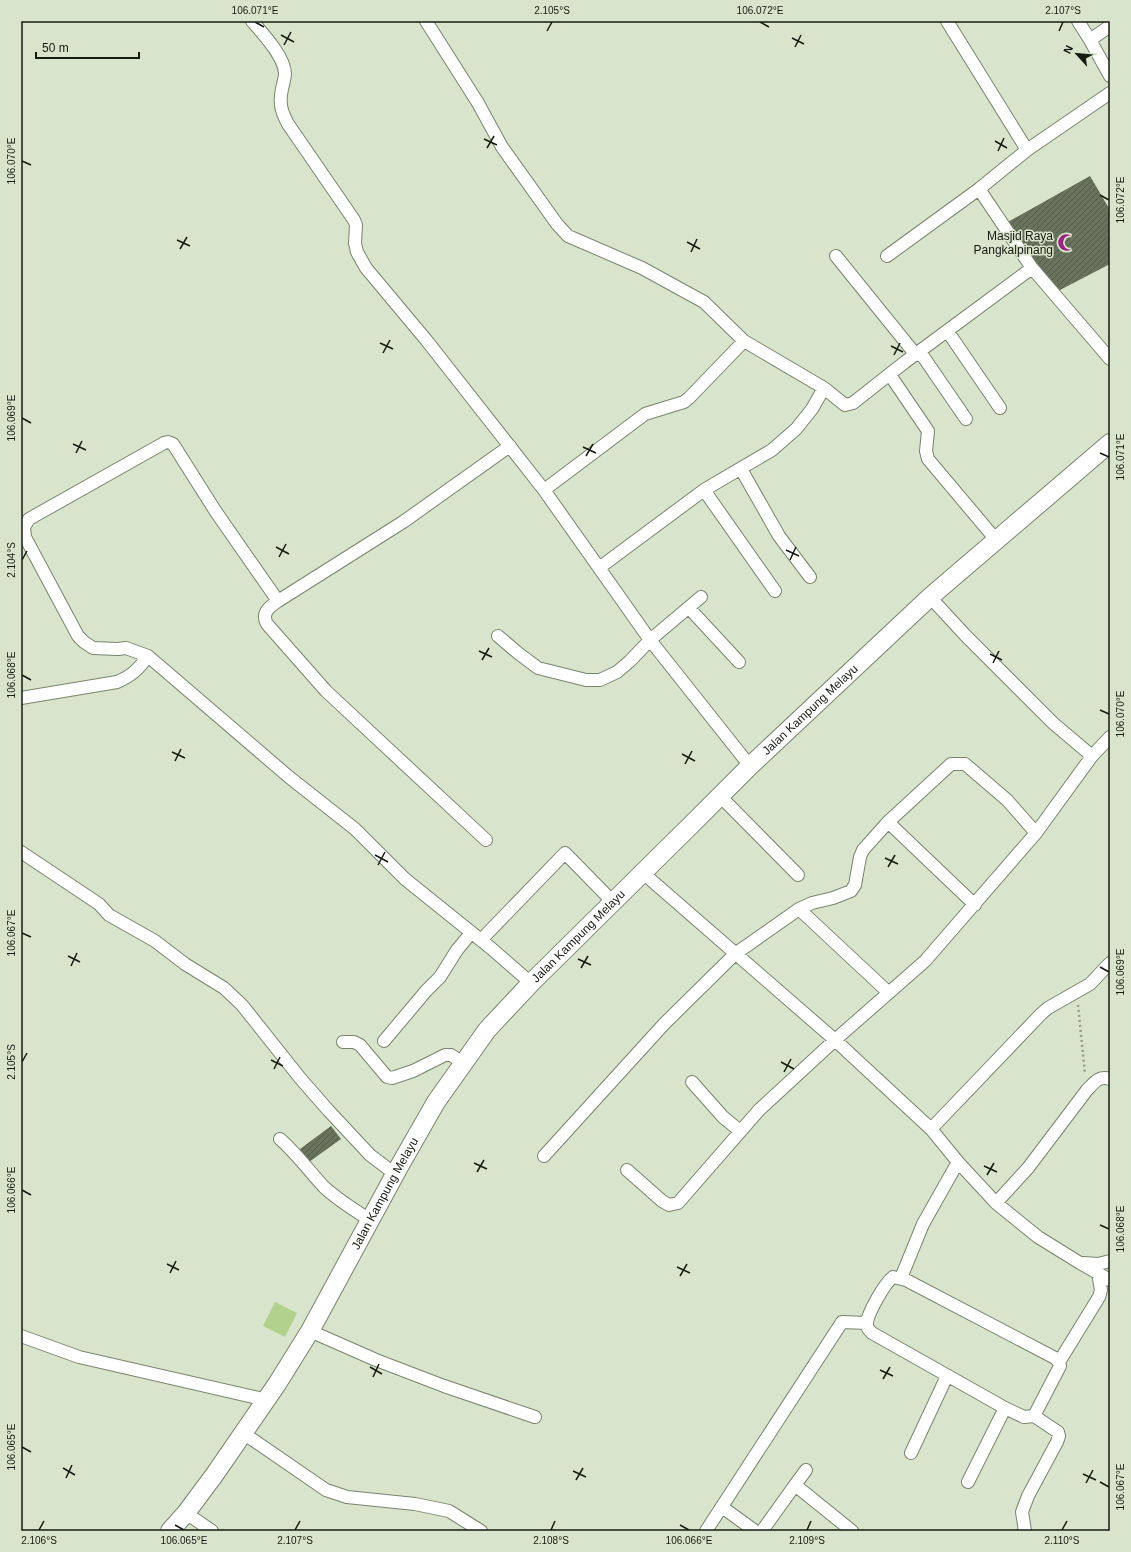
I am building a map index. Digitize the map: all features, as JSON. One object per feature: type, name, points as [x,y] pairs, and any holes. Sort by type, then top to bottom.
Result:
[{"type":"main road","name":"Jalan Kampung Melayu","points":[[170,1531],[186,1513],[267,1400],[310,1331],[395,1174],[441,1093],[486,1030],[531,983],[750,766],[930,597],[1110,443]]},
{"type":"street","points":[[252,21],[282,61],[285,76],[280,98],[282,114],[354,220],[356,225],[356,252],[366,268],[427,341],[544,490],[650,640],[750,766]]},
{"type":"street","points":[[426,21],[478,103],[502,147],[557,224],[568,236],[642,268],[704,302],[744,341],[824,388],[845,405],[853,403],[1032,268]]},
{"type":"street","points":[[947,21],[1027,150]]},
{"type":"street","points":[[1078,21],[1110,76]]},
{"type":"street","points":[[1090,40],[1110,26]]},
{"type":"street","points":[[887,256],[979,189],[1027,150],[1110,93]]},
{"type":"street","points":[[979,189],[1032,268],[1110,359]]},
{"type":"street","points":[[836,256],[918,353],[966,419]]},
{"type":"street","points":[[948,332],[1000,408]]},
{"type":"street","points":[[544,490],[645,414],[684,402],[744,341]]},
{"type":"street","points":[[890,375],[928,432],[926,451],[928,458],[997,541]]},
{"type":"street","points":[[599,568],[704,490],[772,450],[796,429],[812,409],[824,388]]},
{"type":"street","points":[[278,600],[216,512],[173,444],[168,442],[29,519],[24,527],[25,536],[78,636],[84,642],[93,648],[126,648],[148,656],[289,776],[355,829],[405,879],[476,936],[531,983]]},
{"type":"street","points":[[486,840],[326,691],[264,620],[265,614],[270,606],[278,600],[403,522],[510,446]]},
{"type":"street","points":[[741,469],[779,536],[810,577]]},
{"type":"street","points":[[704,490],[775,591]]},
{"type":"street","points":[[498,636],[518,654],[538,668],[586,680],[600,680],[617,672],[650,640],[701,597]]},
{"type":"street","points":[[930,597],[1053,723],[1092,756]]},
{"type":"street","points":[[689,608],[738,662]]},
{"type":"street","points":[[21,698],[117,682],[129,677],[141,667],[148,656]]},
{"type":"street","points":[[627,1170],[662,1201],[670,1205],[678,1203],[759,1110],[835,1040],[925,961],[1036,833],[1092,756],[1110,737]]},
{"type":"street","points":[[544,1156],[664,1024],[735,954],[799,909],[812,903],[833,898],[850,891],[855,885],[860,857],[863,850],[888,822],[951,764],[965,764],[1007,800],[1036,833]]},
{"type":"street","points":[[720,796],[798,875]]},
{"type":"street","points":[[888,822],[975,905]]},
{"type":"street","points":[[21,852],[99,904],[109,914],[155,941],[185,964],[224,988],[242,1005],[300,1078],[352,1136],[370,1155],[395,1174]]},
{"type":"street","points":[[384,1041],[426,991],[440,977],[457,950],[476,936],[565,853],[613,902]]},
{"type":"street","points":[[643,872],[835,1040],[931,1129],[958,1162],[996,1202],[1038,1237],[1110,1280]]},
{"type":"street","points":[[799,909],[889,993]]},
{"type":"street","points":[[931,1129],[1037,1017],[1048,1008],[1090,984],[1110,963]]},
{"type":"street","points":[[343,1042],[354,1042],[360,1045],[387,1077],[392,1078],[413,1071],[445,1055],[451,1055],[463,1063]]},
{"type":"street","points":[[996,1202],[1028,1168],[1088,1090],[1099,1078],[1105,1077],[1110,1079]]},
{"type":"street","points":[[692,1082],[723,1117],[740,1131]]},
{"type":"street","points":[[280,1139],[295,1152],[324,1187],[344,1203],[370,1220]]},
{"type":"street","points":[[901,1278],[923,1224],[958,1162]]},
{"type":"street","points":[[1080,1263],[1098,1264],[1110,1261]]},
{"type":"street","points":[[1034,1416],[1060,1366],[1059,1362],[1099,1297],[1101,1290],[1098,1273]]},
{"type":"street","points":[[1025,1531],[1022,1512],[1028,1496],[1059,1436],[1058,1432],[1034,1416],[1024,1417],[947,1376],[872,1333],[868,1329],[867,1323],[876,1301],[888,1280],[893,1277],[901,1278],[1048,1354],[1059,1362]]},
{"type":"street","points":[[706,1531],[842,1322],[867,1323]]},
{"type":"street","points":[[310,1331],[376,1360],[444,1386],[535,1417]]},
{"type":"street","points":[[21,1336],[79,1357],[267,1400]]},
{"type":"street","points":[[911,1453],[947,1376]]},
{"type":"street","points":[[968,1482],[1005,1408]]},
{"type":"street","points":[[243,1433],[326,1490],[347,1497],[408,1503],[449,1511],[481,1531]]},
{"type":"street","points":[[762,1531],[806,1470]]},
{"type":"street","points":[[795,1485],[852,1531]]},
{"type":"street","points":[[722,1507],[755,1531]]},
{"type":"street","points":[[186,1513],[212,1531]]},
{"type":"path","points":[[1076,992],[1088,1090]]},
{"type":"shaded area","points":[[275,1302],[297,1313],[285,1337],[263,1326]]},
{"type":"building","name":"Masjid Raya Pangkalpinang","points":[[1090,176],[1110,210],[1110,264],[1058,291],[1006,223]]},
{"type":"building","points":[[331,1126],[341,1139],[309,1162],[300,1149]]},
{"type":"place","name":"Masjid Raya Pangkalpinang","points":[[1066,243]]}]
